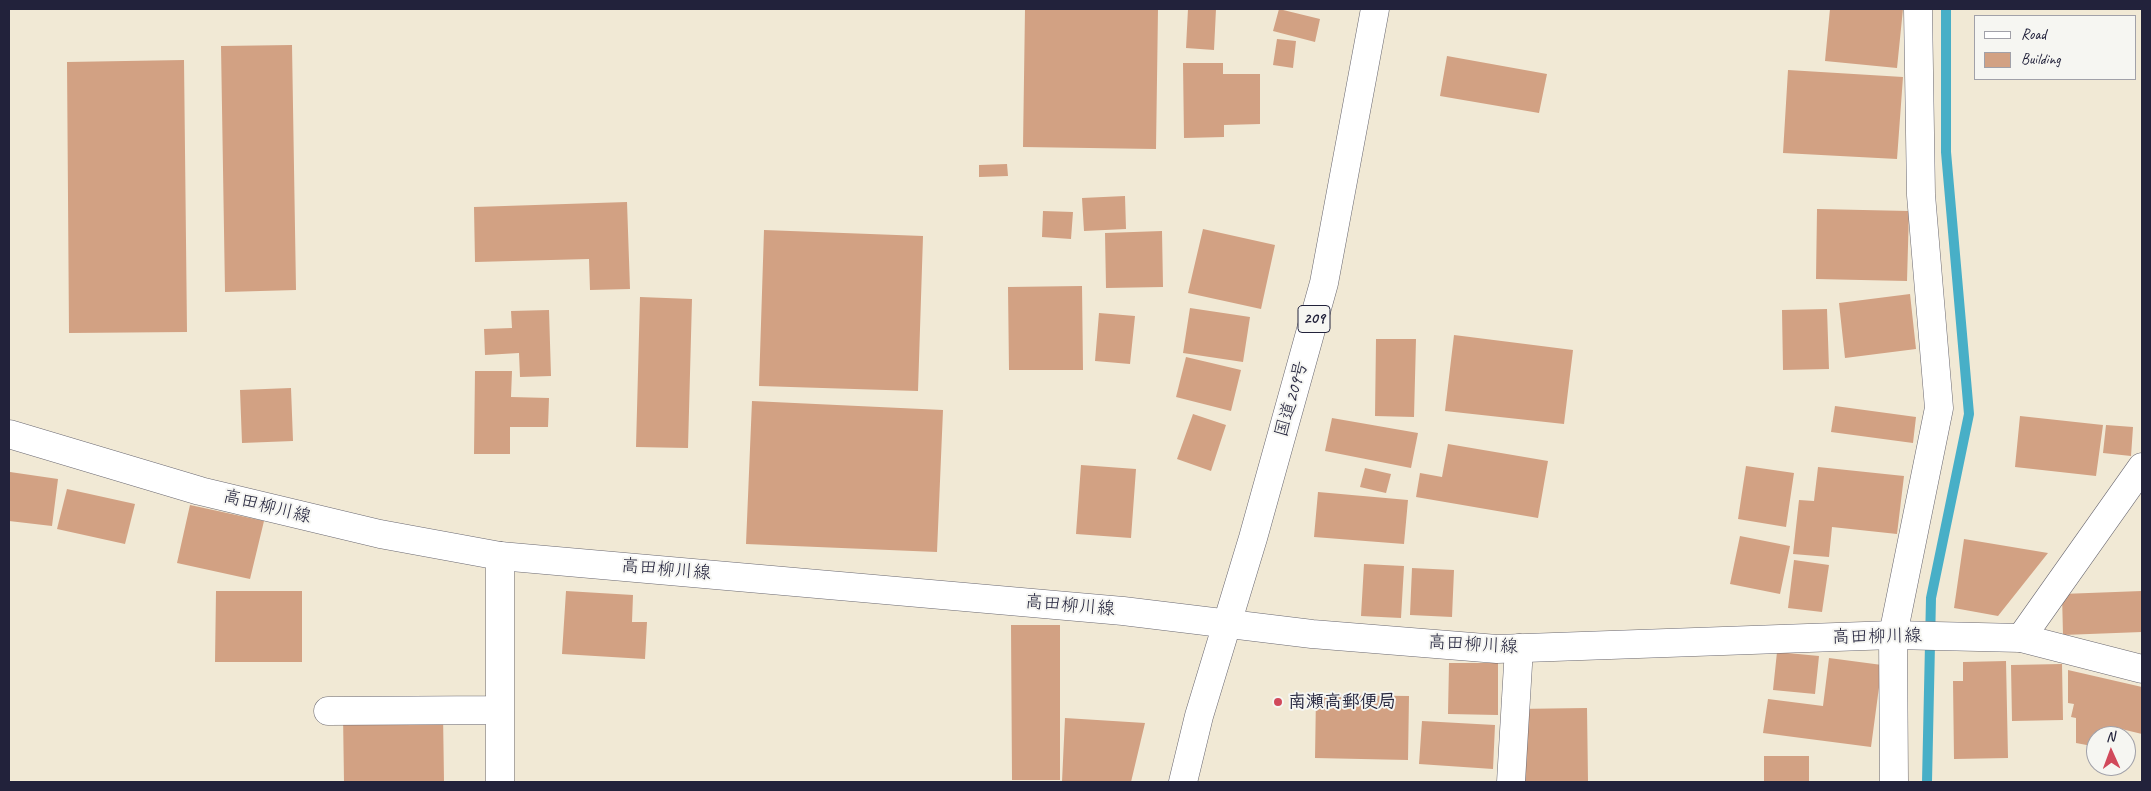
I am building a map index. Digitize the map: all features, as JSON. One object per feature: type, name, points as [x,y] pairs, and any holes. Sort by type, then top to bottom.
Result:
[{"type":"main road","name":"国道209号","points":[[1183,782],[1199,716],[1253,538],[1324,283],[1375,9]]},
{"type":"main road","points":[[1894,782],[1904,636],[1939,408],[1920,195],[1918,9]]},
{"type":"main road","name":"高田柳川線","points":[[9,434],[200,491],[380,534],[500,556],[1104,609],[1312,634],[1497,649],[1904,636],[2021,638],[2142,669]]},
{"type":"main road","points":[[2021,638],[2142,467]]},
{"type":"main road","points":[[500,556],[500,782]]},
{"type":"main road","points":[[1512,782],[1520,648]]},
{"type":"main road","points":[[328,711],[500,710]]},
{"type":"building","points":[[1025,9],[1158,9],[1156,149],[1023,147]]},
{"type":"building","points":[[1188,9],[1216,9],[1214,50],[1186,48]]},
{"type":"building","points":[[1279,9],[1320,19],[1315,42],[1273,31]]},
{"type":"building","points":[[1830,9],[1903,9],[1897,68],[1825,61]]},
{"type":"building","points":[[1277,39],[1296,41],[1293,68],[1273,65]]},
{"type":"building","points":[[292,45],[296,290],[225,292],[221,46]]},
{"type":"building","points":[[1447,56],[1547,74],[1539,113],[1440,96]]},
{"type":"building","points":[[184,60],[187,332],[69,333],[67,62]]},
{"type":"building","points":[[1183,63],[1223,63],[1223,74],[1260,74],[1260,124],[1224,125],[1224,137],[1184,138]]},
{"type":"building","points":[[1788,70],[1903,77],[1897,159],[1783,153]]},
{"type":"building","points":[[1007,164],[1008,176],[979,177],[979,165]]},
{"type":"building","points":[[1125,196],[1126,229],[1084,231],[1082,198]]},
{"type":"building","points":[[627,202],[630,289],[590,290],[589,259],[475,262],[474,207]]},
{"type":"building","points":[[1817,209],[1909,211],[1907,281],[1816,279]]},
{"type":"building","points":[[1043,211],[1073,212],[1071,239],[1042,237]]},
{"type":"building","points":[[1203,229],[1275,245],[1261,309],[1188,293]]},
{"type":"building","points":[[764,230],[923,236],[918,391],[759,386]]},
{"type":"building","points":[[1162,231],[1163,287],[1106,288],[1105,233]]},
{"type":"building","points":[[1082,286],[1083,370],[1009,370],[1008,287]]},
{"type":"building","points":[[1910,294],[1916,349],[1845,358],[1839,303]]},
{"type":"building","points":[[640,297],[692,299],[688,448],[636,447]]},
{"type":"building","points":[[1190,308],[1250,317],[1243,362],[1183,353]]},
{"type":"building","points":[[1827,309],[1829,369],[1783,370],[1782,310]]},
{"type":"building","points":[[549,310],[551,376],[520,377],[519,353],[485,355],[484,329],[512,328],[511,311]]},
{"type":"building","points":[[1099,313],[1135,316],[1130,364],[1095,361]]},
{"type":"building","points":[[1454,335],[1573,350],[1564,424],[1445,411]]},
{"type":"building","points":[[1376,339],[1416,339],[1414,417],[1375,416]]},
{"type":"building","points":[[1186,357],[1241,370],[1231,411],[1176,397]]},
{"type":"building","points":[[475,371],[512,371],[511,397],[549,398],[548,427],[510,427],[510,454],[474,454]]},
{"type":"building","points":[[291,388],[293,441],[242,443],[240,390]]},
{"type":"building","points":[[752,401],[943,410],[937,552],[746,544]]},
{"type":"building","points":[[1835,406],[1916,417],[1913,443],[1831,432]]},
{"type":"building","points":[[1193,414],[1226,425],[1211,471],[1177,459]]},
{"type":"building","points":[[2020,416],[2103,425],[2096,476],[2015,467]]},
{"type":"building","points":[[1332,418],[1418,433],[1411,468],[1325,451]]},
{"type":"building","points":[[2106,425],[2133,427],[2131,456],[2103,453]]},
{"type":"building","points":[[1448,444],[1548,461],[1538,518],[1416,497],[1420,473],[1442,477]]},
{"type":"building","points":[[1081,465],[1136,469],[1131,538],[1076,534]]},
{"type":"building","points":[[1746,466],[1794,473],[1786,527],[1738,519]]},
{"type":"building","points":[[1818,467],[1904,476],[1897,534],[1832,527],[1829,557],[1793,554],[1799,500],[1814,501]]},
{"type":"building","points":[[1365,468],[1391,474],[1386,493],[1360,487]]},
{"type":"building","points":[[10,472],[58,479],[52,526],[9,521]]},
{"type":"building","points":[[67,489],[135,504],[125,544],[57,529]]},
{"type":"building","points":[[1318,492],[1408,500],[1404,544],[1314,537]]},
{"type":"building","points":[[190,505],[264,521],[250,579],[177,563]]},
{"type":"building","points":[[1740,536],[1790,546],[1780,594],[1730,584]]},
{"type":"building","points":[[1964,539],[2048,553],[1998,616],[1954,608]]},
{"type":"building","points":[[1794,560],[1829,565],[1822,612],[1788,608]]},
{"type":"building","points":[[1364,564],[1404,566],[1401,618],[1361,616]]},
{"type":"building","points":[[1412,568],[1454,570],[1452,617],[1410,615]]},
{"type":"building","points":[[216,591],[302,591],[302,662],[215,662]]},
{"type":"building","points":[[566,591],[633,595],[632,622],[647,622],[645,659],[562,654]]},
{"type":"building","points":[[2142,591],[2142,632],[2063,635],[2062,594]]},
{"type":"building","points":[[1011,625],[1060,625],[1060,780],[1012,780]]},
{"type":"building","points":[[1777,652],[1819,656],[1815,694],[1773,690]]},
{"type":"building","points":[[1829,658],[1882,665],[1871,747],[1763,733],[1768,699],[1823,706]]},
{"type":"building","points":[[2006,661],[2008,758],[1954,759],[1953,681],[1963,681],[1963,662]]},
{"type":"building","points":[[1449,663],[1498,663],[1498,715],[1448,714]]},
{"type":"building","points":[[2062,664],[2063,720],[2012,721],[2011,665]]},
{"type":"building","points":[[2068,670],[2142,687],[2142,734],[2136,733],[2136,726],[2086,726],[2086,745],[2076,743],[2076,718],[2071,717],[2074,704],[2068,703]]},
{"type":"building","points":[[1316,695],[1409,696],[1408,760],[1315,758]]},
{"type":"building","points":[[1587,708],[1588,781],[1516,781],[1515,709]]},
{"type":"building","points":[[443,713],[444,781],[344,782],[343,714]]},
{"type":"building","points":[[1065,718],[1145,723],[1131,782],[1062,782]]},
{"type":"building","points":[[1422,721],[1495,725],[1493,769],[1419,764]]},
{"type":"building","points":[[1764,756],[1809,756],[1809,782],[1764,782]]},
{"type":"waterway","points":[[1927,782],[1931,598],[1969,414],[1946,152],[1946,9]]},
{"type":"place","name":"南瀬高郵便局","points":[[1278,702]]}]
